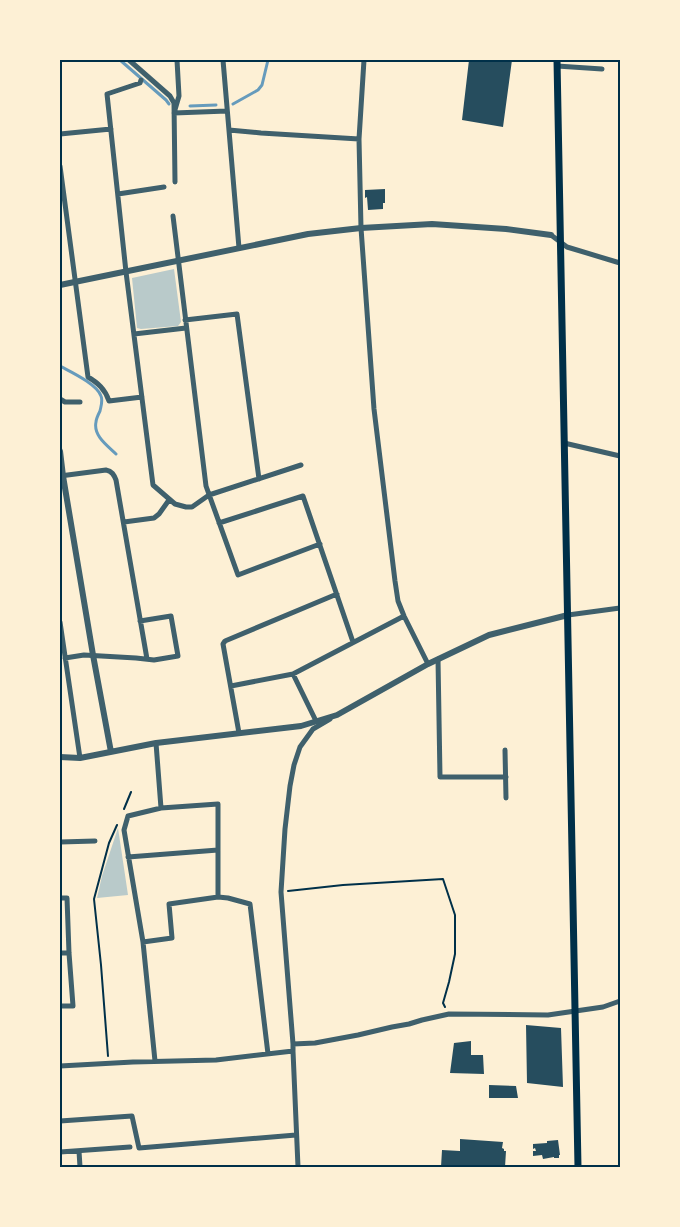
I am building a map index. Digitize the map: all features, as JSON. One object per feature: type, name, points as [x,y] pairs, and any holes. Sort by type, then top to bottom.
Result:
[{"type":"main road","points":[[557,63],[578,1167]]},
{"type":"street","points":[[129,60],[172,99],[174,103],[174,182]]},
{"type":"street","points":[[174,112],[179,96],[177,60]]},
{"type":"street","points":[[223,60],[238,248]]},
{"type":"street","points":[[364,60],[359,139],[361,228],[374,409],[394,581],[398,600],[428,664]]},
{"type":"street","points":[[557,63],[602,69]]},
{"type":"street","points":[[141,80],[140,83],[107,94],[126,272],[153,485],[169,500],[186,507],[192,506],[209,495],[302,465]]},
{"type":"street","points":[[174,112],[227,111]]},
{"type":"street","points":[[60,134],[111,129]]},
{"type":"street","points":[[229,130],[359,139]]},
{"type":"street","points":[[60,166],[88,377],[103,389],[109,401],[142,397]]},
{"type":"street","points":[[118,194],[164,187]]},
{"type":"street","points":[[172,216],[206,486],[238,575],[320,544]]},
{"type":"street","points":[[60,285],[308,234],[361,228],[432,224],[551,235],[567,247],[620,263]]},
{"type":"street","points":[[185,320],[237,314],[259,479]]},
{"type":"street","points":[[134,334],[186,328]]},
{"type":"street","points":[[60,399],[65,402],[80,402]]},
{"type":"street","points":[[564,443],[620,456]]},
{"type":"street","points":[[60,451],[62,476],[111,752]]},
{"type":"street","points":[[62,476],[106,470],[112,472],[116,480],[147,659]]},
{"type":"street","points":[[219,523],[304,496],[354,642]]},
{"type":"street","points":[[124,522],[154,518],[169,500]]},
{"type":"street","points":[[239,733],[223,644],[225,641],[337,594]]},
{"type":"street","points":[[298,1167],[293,1048],[281,892],[283,845],[290,786],[300,747],[313,729],[428,664],[489,635],[568,615],[620,608]]},
{"type":"street","points":[[65,658],[93,655],[154,660],[178,656],[171,616],[140,621]]},
{"type":"street","points":[[231,686],[292,674],[404,616]]},
{"type":"street","points":[[60,622],[80,758]]},
{"type":"street","points":[[438,659],[440,777],[506,777]]},
{"type":"street","points":[[292,674],[316,721]]},
{"type":"street","points":[[60,757],[80,758],[156,744],[301,726],[337,715]]},
{"type":"street","points":[[156,744],[161,808]]},
{"type":"street","points":[[505,750],[506,798]]},
{"type":"street","points":[[155,1061],[143,942],[124,830],[128,816],[161,808],[218,804],[218,897]]},
{"type":"street","points":[[60,842],[95,841]]},
{"type":"street","points":[[128,857],[218,850]]},
{"type":"street","points":[[143,942],[172,938],[169,904],[218,897],[250,904],[268,1054]]},
{"type":"street","points":[[60,898],[67,898],[69,953],[74,1006],[60,1006]]},
{"type":"street","points":[[60,953],[69,953]]},
{"type":"street","points":[[60,1066],[216,1060],[268,1054],[448,1014],[548,1014],[603,1007],[620,1001]]},
{"type":"street","points":[[60,1121],[132,1116],[139,1148],[296,1135]]},
{"type":"street","points":[[60,1152],[130,1146]]},
{"type":"street","points":[[78,1151],[80,1167]]},
{"type":"path","points":[[124,809],[131,792]]},
{"type":"path","points":[[108,1063],[94,899],[109,843],[120,818]]},
{"type":"path","points":[[281,892],[343,885],[443,878],[455,915],[455,954],[443,1003],[448,1014]]},
{"type":"shaded area","points":[[174,269],[181,322],[178,326],[137,328],[132,278]]},
{"type":"shaded area","points":[[118,828],[128,895],[97,898],[102,876]]},
{"type":"building","points":[[469,60],[512,60],[503,127],[462,120]]},
{"type":"building","points":[[385,189],[383,209],[368,210],[365,190]]},
{"type":"building","points":[[526,1025],[561,1028],[563,1087],[527,1083]]},
{"type":"building","points":[[471,1041],[471,1055],[483,1055],[484,1074],[450,1073],[454,1043]]},
{"type":"building","points":[[489,1085],[516,1086],[518,1098],[489,1098]]},
{"type":"building","points":[[460,1139],[503,1142],[502,1148],[506,1151],[505,1167],[441,1167],[442,1150],[460,1151]]},
{"type":"building","points":[[558,1140],[559,1158],[543,1159],[542,1155],[533,1156],[533,1151],[536,1151],[535,1148],[533,1149],[533,1144]]},
{"type":"waterway","points":[[120,60],[169,104]]},
{"type":"waterway","points":[[233,104],[258,90],[262,85],[268,60]]},
{"type":"waterway","points":[[190,106],[216,105]]},
{"type":"waterway","points":[[60,366],[83,379],[99,392],[102,402],[96,421],[97,432],[116,454]]}]
